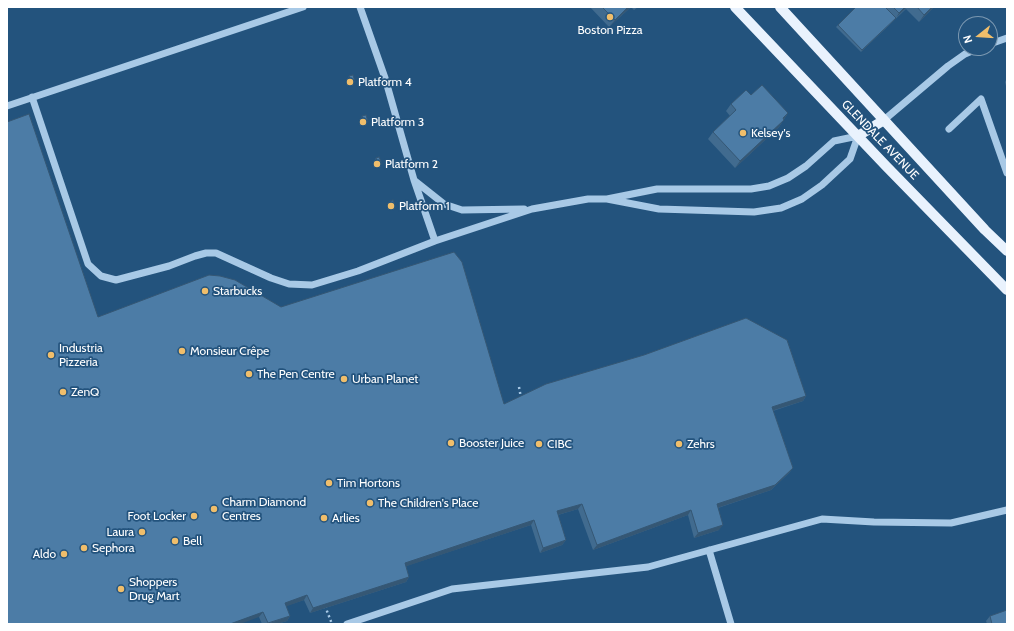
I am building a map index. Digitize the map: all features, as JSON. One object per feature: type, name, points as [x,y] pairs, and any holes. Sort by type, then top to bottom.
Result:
[{"type":"main road","name":"GLENDALE AVENUE","points":[[735,7],[1007,290]]},
{"type":"main road","name":"GLENDALE AVENUE","points":[[780,7],[985,230],[1007,251]]},
{"type":"main road","points":[[858,136],[884,120]]},
{"type":"street","points":[[7,106],[303,7]]},
{"type":"street","points":[[360,7],[384,78],[414,180],[435,241]]},
{"type":"street","points":[[884,120],[948,66],[962,56]]},
{"type":"street","points":[[32,97],[88,264],[100,276],[116,280],[169,266],[206,253],[216,253],[271,278],[288,284],[312,285],[358,271],[435,241],[532,209]]},
{"type":"street","points":[[949,130],[981,99],[1007,173]]},
{"type":"street","points":[[414,180],[444,204],[462,210],[532,209],[588,200],[607,199],[657,189],[751,189],[769,186],[788,178],[806,166],[834,141],[858,136]]},
{"type":"street","points":[[607,199],[659,209],[754,212],[781,208],[802,199],[822,185],[850,159],[858,136]]},
{"type":"street","points":[[347,624],[452,589],[648,567],[822,519],[874,522],[951,523],[1007,510]]},
{"type":"street","points":[[709,550],[731,624]]},
{"type":"path","points":[[520,387],[521,399]]},
{"type":"path","points":[[324,601],[332,624]]},
{"type":"building","points":[[602,7],[628,7],[615,20]]},
{"type":"building","points":[[856,7],[885,7],[896,18],[862,50],[838,25]]},
{"type":"building","points":[[893,7],[905,7],[899,13]]},
{"type":"building","points":[[917,7],[932,7],[924,15]]},
{"type":"building","points":[[353,75],[355,82],[352,83],[349,76]]},
{"type":"building","name":"Kelsey's","points":[[762,85],[788,113],[783,118],[784,120],[740,161],[713,132],[736,110],[731,104],[746,90],[751,95]]},
{"type":"building","name":"The Pen Centre","points":[[29,114],[98,317],[209,275],[235,280],[281,307],[454,252],[462,262],[504,404],[546,384],[644,355],[746,318],[787,340],[806,396],[772,407],[793,468],[775,485],[717,504],[723,525],[698,533],[691,510],[597,545],[582,504],[557,511],[566,540],[543,548],[534,520],[405,563],[409,577],[313,608],[307,595],[285,603],[290,616],[268,623],[263,612],[230,624],[7,624],[7,122]]},
{"type":"building","points":[[366,115],[368,122],[365,123],[362,116]]},
{"type":"building","points":[[379,157],[382,164],[378,165],[376,158]]},
{"type":"building","points":[[393,200],[396,207],[392,208],[390,201]]},
{"type":"building","points":[[1007,610],[1007,624],[992,624],[990,616]]},
{"type":"place","name":"Boston Pizza","points":[[610,17]]},
{"type":"place","name":"Platform 4","points":[[350,82]]},
{"type":"place","name":"Platform 3","points":[[363,122]]},
{"type":"place","name":"Kelsey's","points":[[743,133]]},
{"type":"place","name":"Platform 2","points":[[377,164]]},
{"type":"place","name":"Platform 1","points":[[391,206]]},
{"type":"place","name":"Starbucks","points":[[205,291]]},
{"type":"place","name":"Monsieur Crêpe","points":[[182,351]]},
{"type":"place","name":"Industria Pizzeria","points":[[51,355]]},
{"type":"place","name":"The Pen Centre","points":[[249,374]]},
{"type":"place","name":"Urban Planet","points":[[344,379]]},
{"type":"place","name":"ZenQ","points":[[63,392]]},
{"type":"place","name":"Booster Juice","points":[[451,443]]},
{"type":"place","name":"CIBC","points":[[539,444]]},
{"type":"place","name":"Zehrs","points":[[679,444]]},
{"type":"place","name":"Tim Hortons","points":[[329,483]]},
{"type":"place","name":"The Children's Place","points":[[370,503]]},
{"type":"place","name":"Charm Diamond Centres","points":[[214,509]]},
{"type":"place","name":"Foot Locker","points":[[194,516]]},
{"type":"place","name":"Arlies","points":[[324,518]]},
{"type":"place","name":"Laura","points":[[142,532]]},
{"type":"place","name":"Bell","points":[[175,541]]},
{"type":"place","name":"Sephora","points":[[84,548]]},
{"type":"place","name":"Aldo","points":[[64,554]]},
{"type":"place","name":"Shoppers Drug Mart","points":[[121,589]]}]
